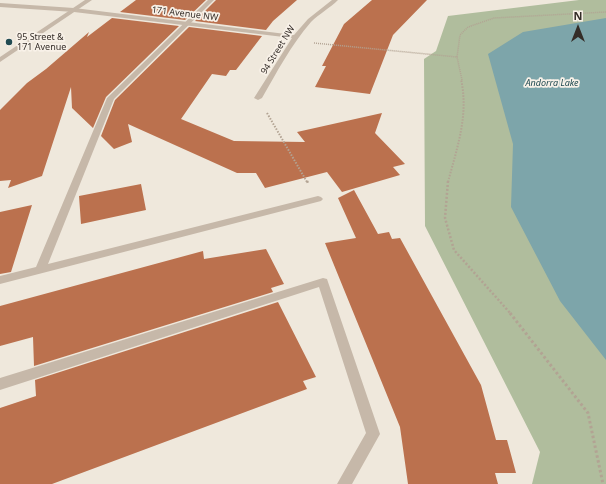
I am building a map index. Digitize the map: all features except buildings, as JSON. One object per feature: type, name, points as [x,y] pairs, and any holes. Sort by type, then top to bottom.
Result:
[{"type":"street","points":[[2,57],[89,0]]},
{"type":"street","points":[[40,270],[111,98],[211,0]]},
{"type":"street","name":"94 Street NW","points":[[258,98],[295,37],[310,18],[335,0]]},
{"type":"street","name":"171 Avenue NW","points":[[0,5],[74,10],[295,37]]},
{"type":"street","points":[[0,280],[318,199]]},
{"type":"street","points":[[0,384],[323,282],[373,434],[344,484]]},
{"type":"path","points":[[603,484],[588,413],[516,320],[454,250],[445,218],[446,188],[462,129],[464,111],[465,96],[457,57],[460,35],[468,27],[483,20],[516,16],[606,12]]},
{"type":"path","points":[[295,37],[309,42],[457,57]]},
{"type":"path","points":[[258,98],[318,199]]},
{"type":"green space","points":[[579,0],[606,0],[606,484],[532,484],[540,452],[425,226],[424,59],[436,51],[448,16]]},
{"type":"water","name":"Andorra Lake","points":[[606,18],[606,360],[560,301],[511,207],[513,144],[488,54],[523,32]]},
{"type":"place","name":"95 Street & 171 Avenue","points":[[9,42]]}]
